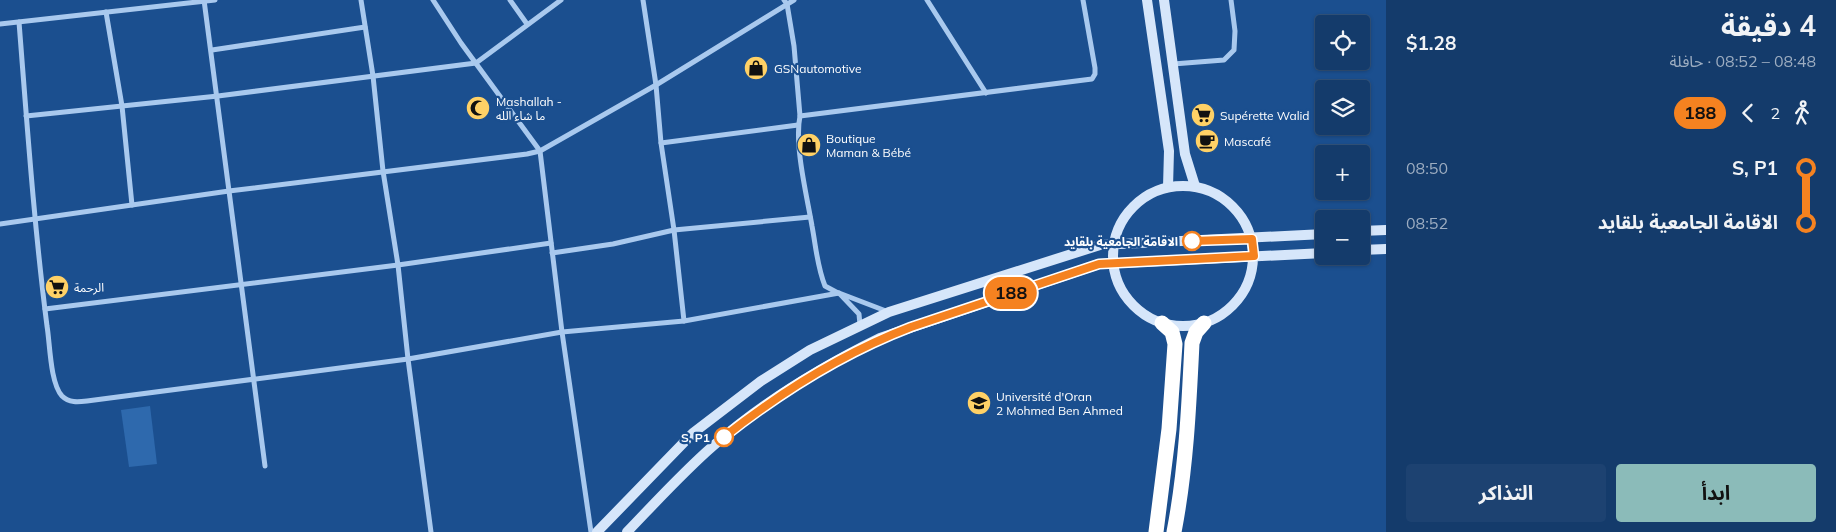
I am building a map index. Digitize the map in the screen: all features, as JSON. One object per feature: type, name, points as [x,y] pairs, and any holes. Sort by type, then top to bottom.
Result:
[{"type":"highway","points":[[1156,532],[1169,429],[1175,344],[1172,332],[1162,323]]},
{"type":"highway","points":[[1174,532],[1179,507],[1187,432],[1192,343],[1196,332],[1204,324]]},
{"type":"main road","points":[[1148,0],[1169,151],[1168,187]]},
{"type":"main road","points":[[1164,0],[1185,154],[1195,186]]},
{"type":"main road","points":[[1195,186],[1212,191],[1226,200],[1238,212],[1252,239],[1254,256],[1252,274],[1240,298],[1220,316],[1204,324],[1183,326],[1162,323],[1149,318],[1128,300],[1118,283],[1112,263],[1113,244],[1123,218],[1142,198],[1168,187],[1195,186]]},
{"type":"main road","points":[[1370,231],[1386,230]]},
{"type":"main road","points":[[597,532],[693,433],[761,381],[810,350],[889,312],[1100,245],[1315,235]]},
{"type":"main road","points":[[1370,250],[1386,249]]},
{"type":"main road","points":[[626,532],[713,446],[760,409],[799,383],[880,338],[1093,266],[1112,263],[1315,253]]},
{"type":"street","points":[[0,24],[215,0]]},
{"type":"street","points":[[361,0],[373,76],[382,172],[398,265],[430,532]]},
{"type":"street","points":[[433,0],[540,151],[562,332],[591,532]]},
{"type":"street","points":[[510,0],[528,24]]},
{"type":"street","points":[[26,116],[218,96],[476,63],[561,0]]},
{"type":"street","points":[[642,0],[656,85],[661,143],[674,230],[684,321]]},
{"type":"street","points":[[0,224],[229,191],[540,151],[656,85],[786,2],[794,0]]},
{"type":"street","points":[[927,0],[986,93]]},
{"type":"street","points":[[800,116],[1092,80],[1095,68],[1083,0]]},
{"type":"street","points":[[1173,64],[1224,60],[1234,50],[1235,31],[1231,0]]},
{"type":"street","points":[[204,1],[212,50],[265,466]]},
{"type":"street","points":[[786,2],[794,46],[800,116],[798,125],[802,174],[821,277],[825,286],[889,312]]},
{"type":"street","points":[[106,12],[122,106],[132,205]]},
{"type":"street","points":[[19,22],[34,220],[45,309],[55,380],[62,396],[68,400],[77,402],[87,401],[408,359],[562,332],[684,321],[839,293]]},
{"type":"street","points":[[212,50],[365,28]]},
{"type":"street","points":[[661,143],[798,125]]},
{"type":"street","points":[[552,252],[613,244],[674,230],[810,217]]},
{"type":"street","points":[[45,309],[241,283],[398,265],[551,243]]},
{"type":"street","points":[[839,293],[859,314],[860,325]]},
{"type":"shaded area","points":[[150,406],[157,464],[129,467],[121,410]]},
{"type":"bus line","name":"188","points":[[724,437],[752,415],[812,375],[880,338],[911,327],[1099,264],[1254,256],[1252,239],[1192,241]]},
{"type":"place","name":"GSNautomotive","points":[[756,68]]},
{"type":"place","name":"Mashallah - ما شاء الله","points":[[478,108]]},
{"type":"place","name":"Supérette Walid","points":[[1203,115]]},
{"type":"place","name":"Mascafé","points":[[1207,141]]},
{"type":"place","name":"Boutique Maman & Bébé","points":[[809,145]]},
{"type":"place","name":"الاقامة الجامعية بلقايد","points":[[1192,241]]},
{"type":"place","name":"الرحمة","points":[[57,287]]},
{"type":"place","name":"Université d'Oran 2 Mohmed Ben Ahmed","points":[[979,403]]},
{"type":"place","name":"S, P1","points":[[724,437]]}]
